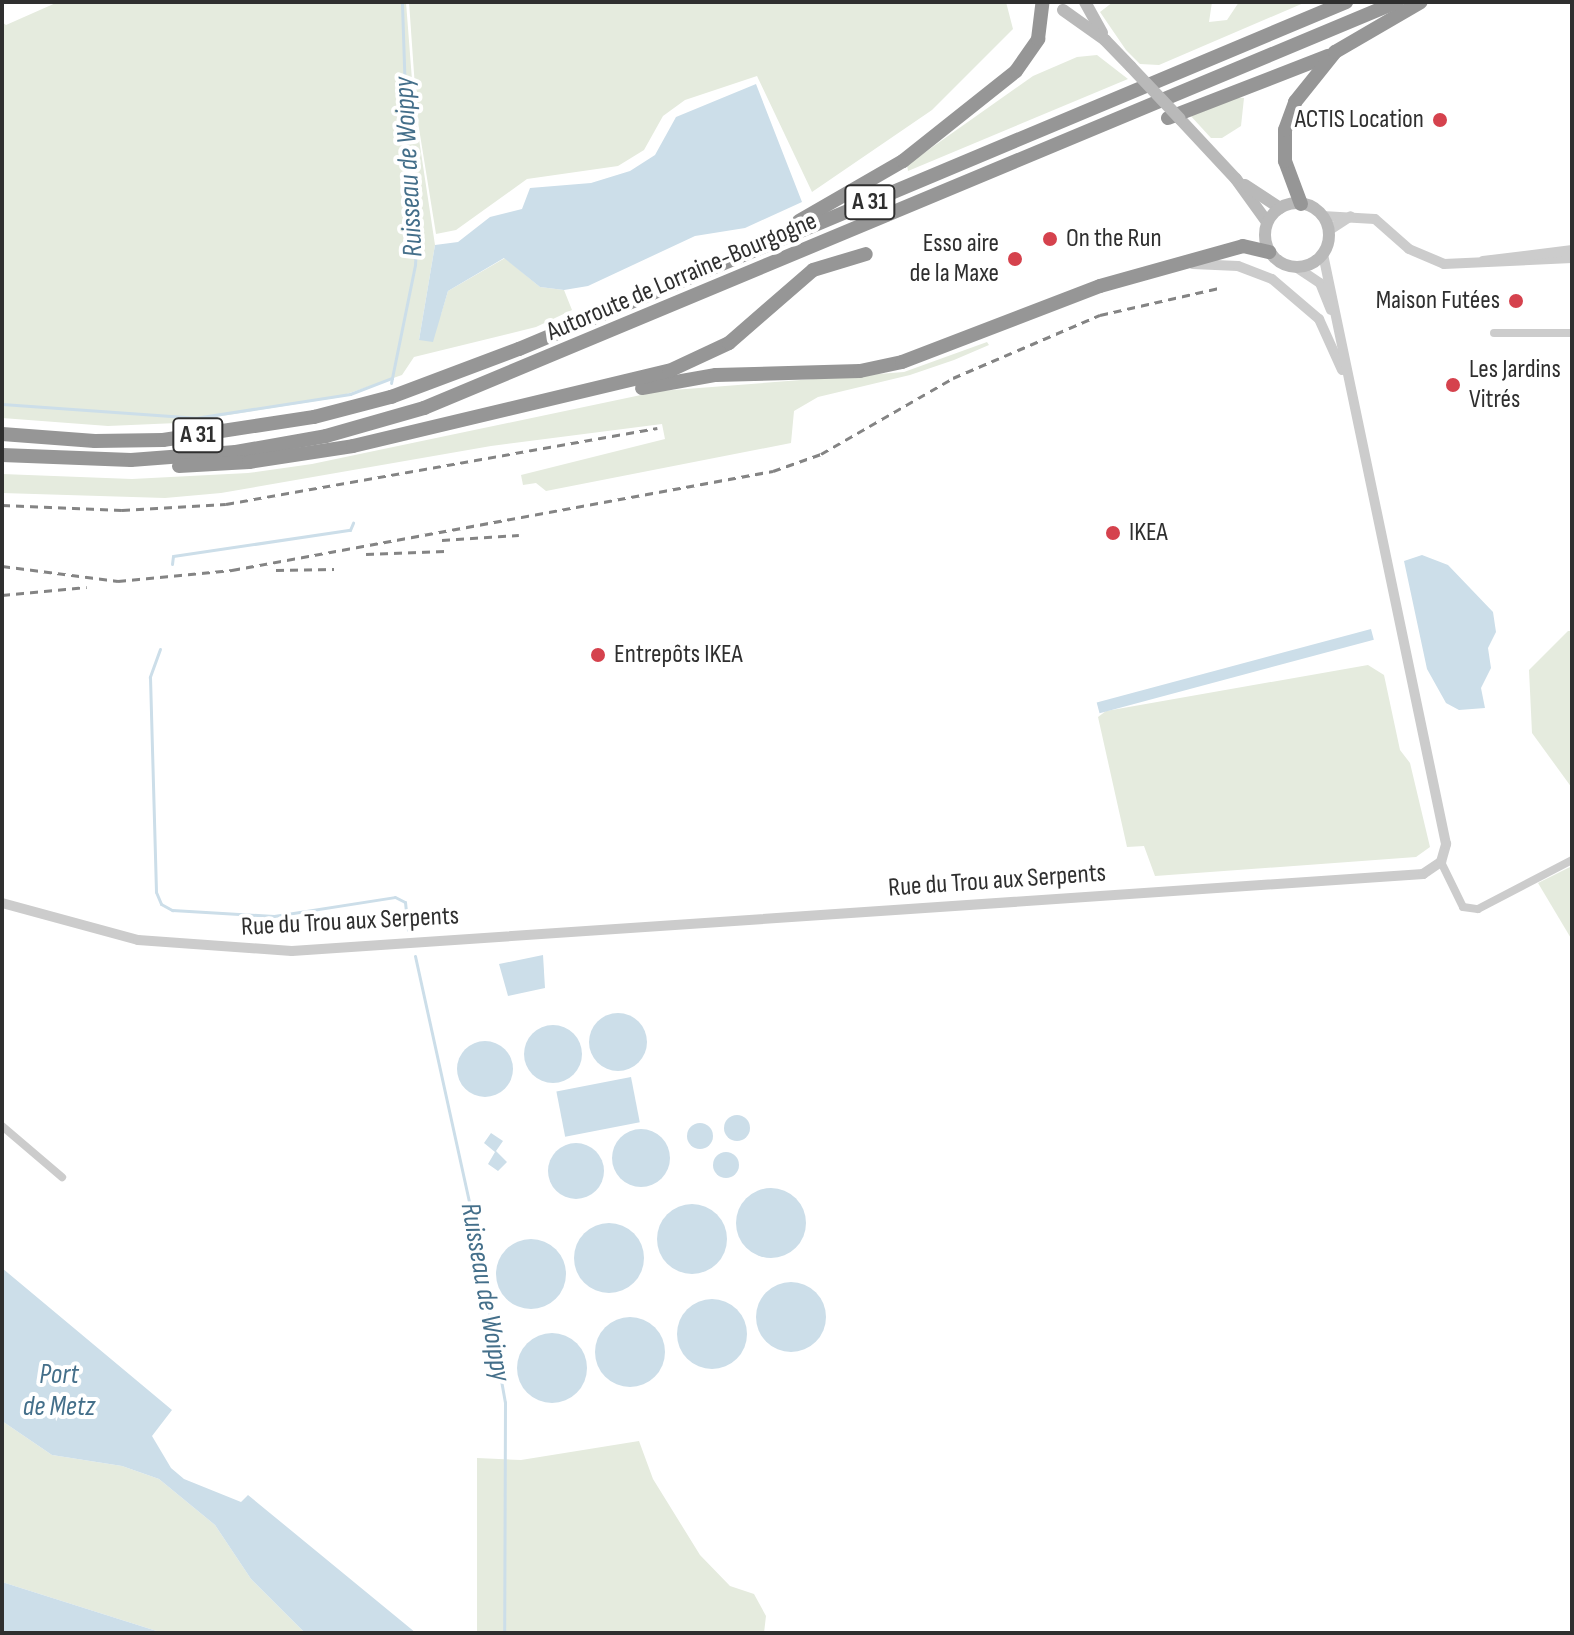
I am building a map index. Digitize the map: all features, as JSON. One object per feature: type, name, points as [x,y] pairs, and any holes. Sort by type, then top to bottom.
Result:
[{"type":"highway","name":"Autoroute de Lorraine-Bourgogne","points":[[2,434],[95,441],[163,440],[314,417],[453,376],[1346,2]]},
{"type":"highway","name":"Autoroute de Lorraine-Bourgogne","points":[[2,455],[131,460],[289,444],[424,408],[1397,2]]},
{"type":"highway","points":[[1174,118],[1335,52],[1421,2]]},
{"type":"highway","points":[[784,237],[794,224],[903,161],[1016,71],[1038,39],[1042,3]]},
{"type":"highway","points":[[1301,204],[1285,161],[1285,130],[1301,91],[1335,52]]},
{"type":"highway","points":[[131,460],[159,466],[249,462],[353,446],[590,394],[716,375],[860,371],[902,362],[1077,294],[1243,246],[1259,245],[1269,252]]},
{"type":"highway","points":[[590,394],[681,367],[720,348],[813,270],[866,254]]},
{"type":"main road","points":[[1063,10],[1077,2]]},
{"type":"main road","points":[[1085,2],[1105,40]]},
{"type":"main road","points":[[1042,3],[1063,10],[1105,40],[1174,118],[1236,179],[1267,222],[1269,252],[1296,267],[1323,254],[1328,231],[1322,216],[1301,204],[1280,208],[1267,222]]},
{"type":"main road","points":[[1236,179],[1280,208]]},
{"type":"street","points":[[1328,231],[1352,215]]},
{"type":"street","points":[[1322,216],[1352,215],[1375,219],[1426,260],[1469,265],[1572,258]]},
{"type":"street","points":[[1469,265],[1572,250]]},
{"type":"street","points":[[1323,254],[1444,833],[1441,862],[1463,907],[1478,909],[1572,860]]},
{"type":"street","points":[[1182,264],[1231,265],[1272,279],[1319,319],[1349,386]]},
{"type":"street","points":[[1296,267],[1320,283],[1335,319]]},
{"type":"street","points":[[1494,333],[1572,333]]},
{"type":"street","name":"Rue du Trou aux Serpents","points":[[2,903],[138,940],[292,951],[1413,876],[1441,862]]},
{"type":"street","points":[[2,1126],[62,1177]]},
{"type":"shaded area","points":[[58,2],[406,2],[414,106],[435,245],[419,340],[441,314],[448,291],[505,258],[540,287],[564,290],[572,310],[536,327],[414,357],[402,375],[335,398],[177,423],[108,426],[2,418],[2,22],[6,25]]},
{"type":"shaded area","points":[[409,2],[1006,2],[1013,29],[932,110],[812,192],[757,76],[685,100],[663,116],[644,150],[618,166],[527,179],[456,230],[436,234],[417,116]]},
{"type":"shaded area","points":[[1113,2],[1212,2],[1209,22],[1227,20],[1239,2],[1306,2],[1159,65],[1140,64],[1126,50],[1100,12]]},
{"type":"shaded area","points":[[1097,55],[1128,79],[908,171],[907,165],[1033,76],[1077,57]]},
{"type":"shaded area","points":[[1229,97],[1244,98],[1241,126],[1222,138],[1211,138],[1189,114]]},
{"type":"shaded area","points":[[987,342],[989,345],[910,375],[818,397],[794,411],[791,443],[546,491],[536,483],[523,485],[521,475],[665,439],[662,424],[491,446],[221,493],[165,498],[2,493],[2,474],[132,479],[248,473],[312,464],[660,391],[904,372]]},
{"type":"shaded area","points":[[1568,631],[1572,631],[1572,788],[1532,733],[1529,670]]},
{"type":"shaded area","points":[[1368,665],[1384,675],[1400,750],[1410,763],[1430,847],[1416,857],[1155,876],[1144,846],[1127,847],[1098,717],[1106,711]]},
{"type":"shaded area","points":[[1572,866],[1572,940],[1538,883]]},
{"type":"shaded area","points":[[2,1421],[52,1455],[122,1466],[159,1479],[215,1525],[251,1579],[305,1633],[163,1633],[2,1582]]},
{"type":"shaded area","points":[[639,1441],[653,1479],[700,1555],[730,1586],[754,1594],[766,1616],[764,1633],[477,1633],[477,1458],[521,1460]]},
{"type":"water","points":[[756,84],[802,202],[745,228],[695,236],[588,286],[564,290],[540,287],[504,258],[448,291],[433,342],[419,340],[435,245],[458,242],[490,217],[522,209],[530,188],[591,183],[630,171],[655,155],[676,117]]},
{"type":"water","points":[[1422,555],[1448,565],[1493,612],[1496,632],[1488,648],[1491,668],[1481,688],[1485,708],[1459,710],[1446,703],[1427,669],[1404,561]]},
{"type":"water","points":[[1371,629],[1374,640],[1100,713],[1097,703]]},
{"type":"water","points":[[543,955],[545,988],[508,996],[499,964]]},
{"type":"water","points":[[618,1013],[629,1015],[638,1022],[645,1031],[645,1053],[638,1062],[629,1069],[618,1071],[607,1069],[598,1062],[591,1053],[589,1042],[591,1031],[598,1022],[607,1015]]},
{"type":"water","points":[[553,1025],[573,1034],[582,1054],[573,1074],[553,1083],[533,1074],[524,1054],[533,1034]]},
{"type":"water","points":[[485,1041],[505,1049],[513,1069],[505,1089],[485,1097],[465,1089],[457,1069],[465,1049]]},
{"type":"water","points":[[631,1077],[640,1122],[565,1137],[556,1092]]},
{"type":"water","points":[[737,1115],[746,1119],[750,1128],[746,1137],[737,1141],[728,1137],[724,1128],[728,1119]]},
{"type":"water","points":[[700,1123],[709,1127],[713,1136],[709,1145],[700,1149],[691,1145],[687,1136],[691,1127]]},
{"type":"water","points":[[641,1129],[661,1138],[670,1158],[661,1178],[641,1187],[621,1178],[612,1158],[621,1138]]},
{"type":"water","points":[[491,1133],[503,1141],[496,1151],[507,1162],[498,1171],[488,1164],[495,1152],[484,1143]]},
{"type":"water","points":[[576,1143],[596,1151],[604,1171],[596,1191],[576,1199],[556,1191],[548,1171],[556,1151]]},
{"type":"water","points":[[726,1152],[735,1156],[739,1165],[735,1174],[726,1178],[717,1174],[713,1165],[717,1156]]},
{"type":"water","points":[[771,1188],[796,1198],[806,1223],[796,1248],[771,1258],[746,1248],[736,1223],[746,1198]]},
{"type":"water","points":[[692,1204],[711,1210],[721,1220],[727,1239],[721,1258],[711,1268],[692,1274],[673,1268],[663,1258],[657,1239],[663,1220],[673,1210]]},
{"type":"water","points":[[609,1223],[634,1233],[644,1258],[634,1283],[609,1293],[584,1283],[574,1258],[584,1233]]},
{"type":"water","points":[[531,1239],[550,1245],[560,1255],[566,1274],[560,1293],[550,1303],[531,1309],[512,1303],[502,1293],[496,1274],[502,1255],[512,1245]]},
{"type":"water","name":"Port de Metz","points":[[2,1268],[172,1410],[152,1436],[171,1468],[184,1479],[241,1502],[248,1495],[416,1633],[305,1633],[251,1579],[215,1525],[159,1479],[122,1466],[52,1455],[2,1421]]},
{"type":"water","points":[[791,1282],[810,1288],[820,1298],[826,1317],[820,1336],[810,1346],[791,1352],[772,1346],[762,1336],[756,1317],[762,1298],[772,1288]]},
{"type":"water","points":[[712,1299],[731,1305],[741,1315],[747,1334],[741,1353],[731,1363],[712,1369],[693,1363],[683,1353],[677,1334],[683,1315],[693,1305]]},
{"type":"water","points":[[630,1317],[649,1323],[659,1333],[665,1352],[659,1371],[649,1381],[630,1387],[611,1381],[601,1371],[595,1352],[601,1333],[611,1323]]},
{"type":"water","points":[[552,1333],[571,1339],[581,1349],[587,1368],[581,1387],[571,1397],[552,1403],[533,1397],[523,1387],[517,1368],[523,1349],[533,1339]]},
{"type":"water","points":[[2,1582],[163,1633],[2,1633]]},
{"type":"waterway","name":"Ruisseau de Woippy","points":[[392,378],[415,265],[417,226],[407,155],[402,2]]},
{"type":"waterway","points":[[2,404],[195,418],[350,394],[392,378],[391,383]]},
{"type":"waterway","name":"Ruisseau de Woippy","points":[[172,564],[173,556],[350,530],[353,523]]},
{"type":"waterway","name":"Ruisseau de Woippy","points":[[160,649],[150,677],[156,892],[161,904],[172,910],[274,916],[395,897],[405,902],[408,930]]},
{"type":"waterway","name":"Ruisseau de Woippy","points":[[415,956],[470,1206],[505,1402],[504,1633]]},
{"type":"railway","points":[[2,566],[118,581],[232,570],[773,471],[821,454],[953,378],[1100,315],[1219,288]]},
{"type":"railway","points":[[2,505],[122,510],[226,504],[657,428]]},
{"type":"railway","points":[[442,540],[519,535]]},
{"type":"railway","points":[[366,554],[445,551]]},
{"type":"railway","points":[[276,570],[334,569]]},
{"type":"railway","points":[[2,595],[87,587]]},
{"type":"place","name":"ACTIS Location","points":[[1440,120]]},
{"type":"place","name":"On the Run","points":[[1050,239]]},
{"type":"place","name":"Esso aire de la Maxe","points":[[1015,259]]},
{"type":"place","name":"Maison Futées","points":[[1516,301]]},
{"type":"place","name":"Les Jardins Vitrés","points":[[1453,385]]},
{"type":"place","name":"IKEA","points":[[1113,533]]},
{"type":"place","name":"Entrepôts IKEA","points":[[598,655]]}]
